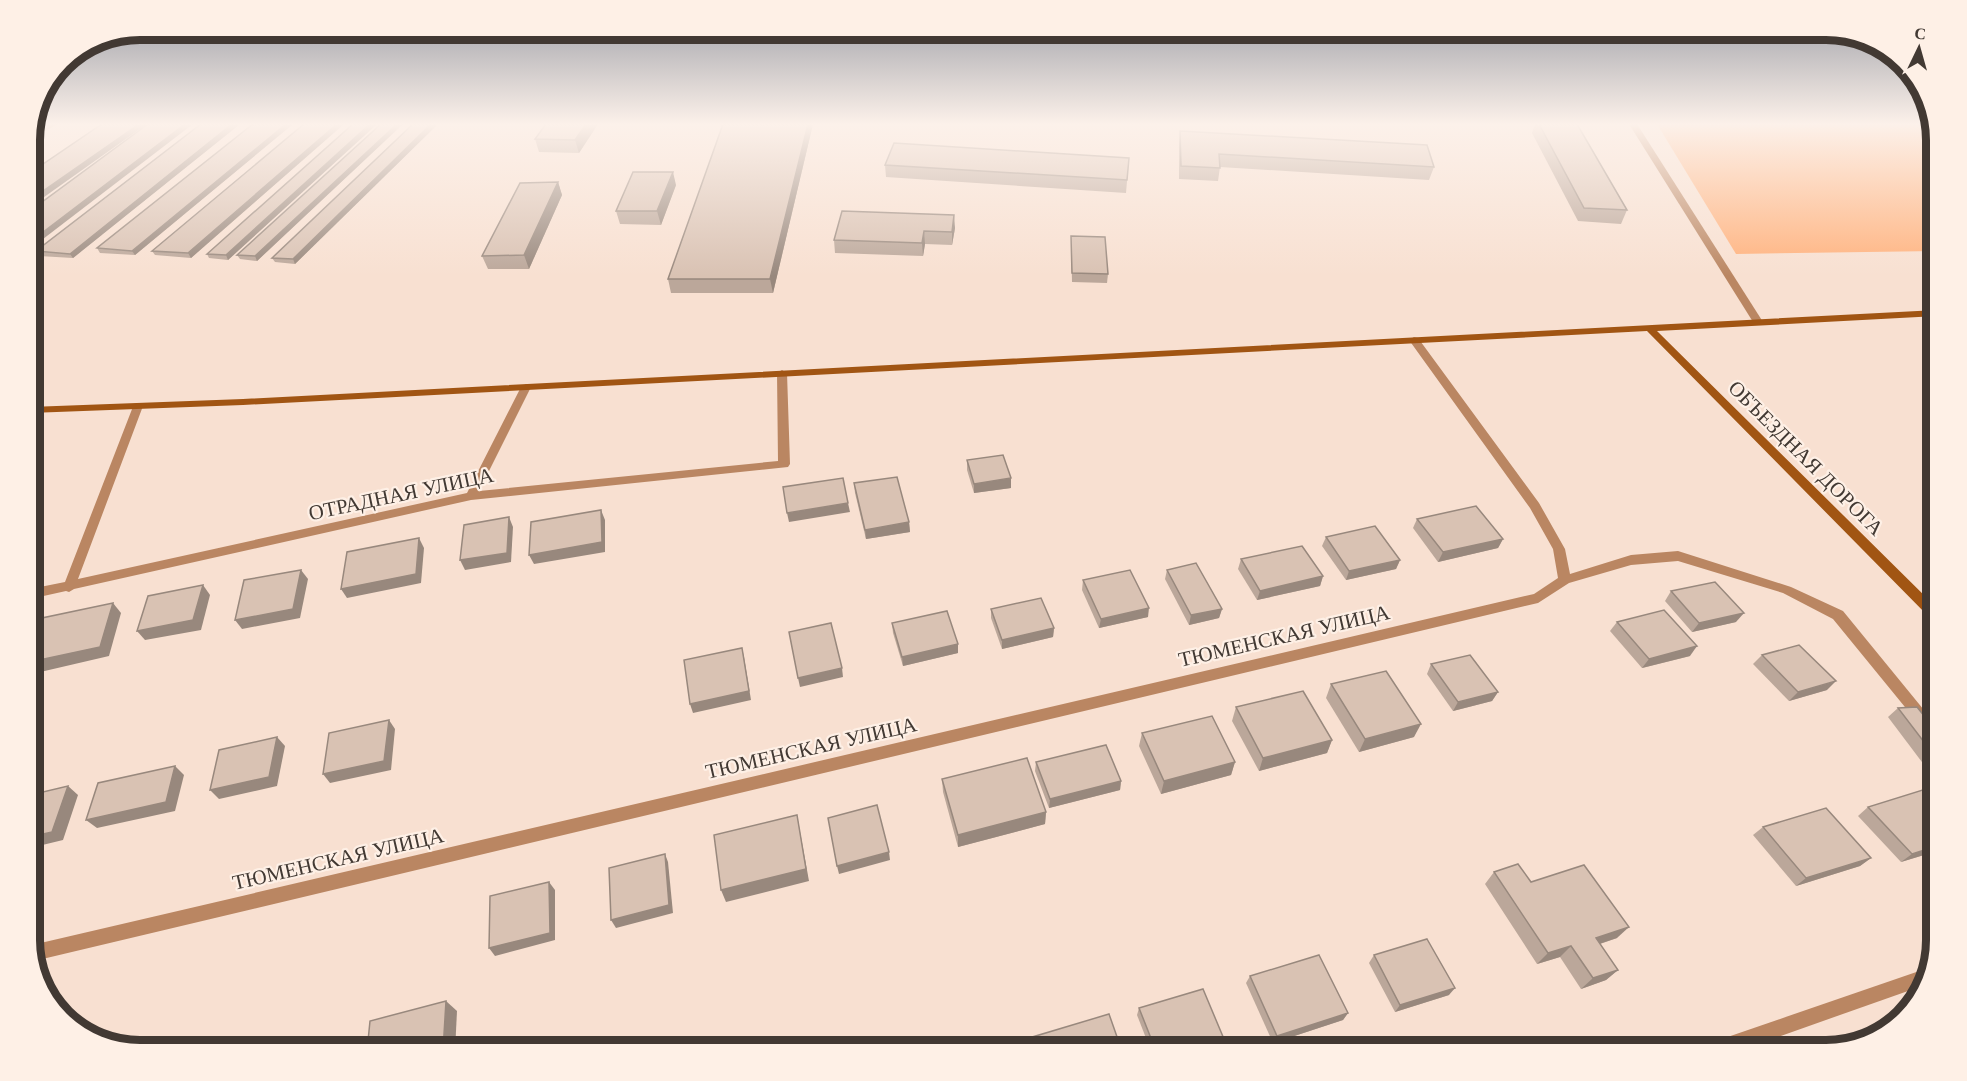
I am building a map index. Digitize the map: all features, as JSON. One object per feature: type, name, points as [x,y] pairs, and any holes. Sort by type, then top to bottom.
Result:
[{"type":"main road","points":[[41,410],[782,374],[1926,314]]},
{"type":"main road","name":"ОБЪЕЗДНАЯ ДОРОГА","points":[[1648,327],[1926,605]]},
{"type":"street","points":[[1665,174],[1758,322]]},
{"type":"street","points":[[1414,340],[1534,507],[1559,549],[1564,580]]},
{"type":"street","name":"ОТРАДНАЯ УЛИЦА","points":[[41,592],[471,496],[784,464],[782,374]]},
{"type":"street","points":[[471,496],[526,387]]},
{"type":"street","points":[[69,586],[138,406]]},
{"type":"street","name":"ТЮМЕНСКАЯ УЛИЦА","points":[[41,951],[1538,598],[1564,580],[1631,560],[1678,556],[1787,590],[1838,615],[1926,723]]},
{"type":"street","points":[[1745,1040],[1918,979]]},
{"type":"shaded area","points":[[1688,174],[1926,174],[1926,251],[1736,254]]},
{"type":"building","points":[[41,174],[67,174],[41,192]]},
{"type":"building","points":[[80,174],[119,174],[41,234],[41,203]]},
{"type":"building","points":[[135,174],[169,174],[70,254],[41,251],[41,247]]},
{"type":"building","points":[[190,174],[225,174],[132,251],[97,248]]},
{"type":"building","points":[[244,174],[279,174],[188,253],[152,251]]},
{"type":"building","points":[[296,174],[315,174],[226,255],[207,254]]},
{"type":"building","points":[[326,174],[343,174],[255,256],[237,255]]},
{"type":"building","points":[[360,174],[379,174],[293,259],[272,258]]},
{"type":"building","points":[[632,174],[672,174],[657,211],[616,211]]},
{"type":"building","points":[[705,174],[796,174],[770,279],[668,279]]},
{"type":"building","points":[[1037,174],[1128,174],[1127,180]]},
{"type":"building","points":[[1566,174],[1606,174],[1627,210],[1584,208]]},
{"type":"building","points":[[558,182],[524,255],[482,256],[520,183]]},
{"type":"building","points":[[842,211],[954,215],[952,232],[924,231],[922,243],[834,240]]},
{"type":"building","points":[[1071,236],[1105,237],[1108,274],[1072,273]]},
{"type":"building","points":[[1003,455],[1011,478],[974,484],[967,460]]},
{"type":"building","points":[[897,477],[909,522],[865,530],[854,483]]},
{"type":"building","points":[[843,478],[848,503],[787,513],[783,487]]},
{"type":"building","points":[[1476,506],[1503,539],[1443,552],[1417,519]]},
{"type":"building","points":[[601,510],[602,542],[529,555],[531,522]]},
{"type":"building","points":[[509,517],[507,553],[460,560],[464,525]]},
{"type":"building","points":[[1375,526],[1400,560],[1349,571],[1326,537]]},
{"type":"building","points":[[419,538],[416,574],[341,589],[347,552]]},
{"type":"building","points":[[1302,546],[1323,576],[1260,591],[1241,559]]},
{"type":"building","points":[[1196,563],[1222,609],[1191,615],[1167,570]]},
{"type":"building","points":[[301,570],[293,609],[235,620],[244,580]]},
{"type":"building","points":[[1130,570],[1149,608],[1101,619],[1083,580]]},
{"type":"building","points":[[1715,582],[1744,613],[1699,623],[1671,591]]},
{"type":"building","points":[[203,585],[193,620],[137,631],[148,596]]},
{"type":"building","points":[[1041,598],[1054,628],[1002,640],[991,609]]},
{"type":"building","points":[[113,603],[100,647],[41,660],[42,618]]},
{"type":"building","points":[[1664,610],[1697,646],[1649,659],[1617,622]]},
{"type":"building","points":[[947,611],[958,644],[902,657],[892,623]]},
{"type":"building","points":[[831,623],[842,668],[798,678],[789,632]]},
{"type":"building","points":[[1799,645],[1836,681],[1798,692],[1762,655]]},
{"type":"building","points":[[742,648],[749,691],[690,704],[684,660]]},
{"type":"building","points":[[1470,655],[1498,692],[1458,702],[1431,664]]},
{"type":"building","points":[[1386,671],[1421,724],[1365,739],[1331,684]]},
{"type":"building","points":[[1303,691],[1332,740],[1263,758],[1236,707]]},
{"type":"building","points":[[1917,707],[1926,718],[1926,745],[1898,708]]},
{"type":"building","points":[[1212,716],[1235,762],[1164,781],[1142,733]]},
{"type":"building","points":[[389,720],[384,761],[323,774],[329,733]]},
{"type":"building","points":[[277,737],[269,777],[210,790],[219,750]]},
{"type":"building","points":[[1106,745],[1121,781],[1050,799],[1036,762]]},
{"type":"building","points":[[1027,758],[1046,812],[958,835],[942,779]]},
{"type":"building","points":[[175,766],[166,802],[86,820],[98,783]]},
{"type":"building","points":[[68,786],[52,832],[41,834],[41,792]]},
{"type":"building","points":[[1926,789],[1926,850],[1912,854],[1868,807]]},
{"type":"building","points":[[877,805],[889,852],[837,866],[828,818]]},
{"type":"building","points":[[1826,808],[1871,858],[1806,878],[1763,827]]},
{"type":"building","points":[[797,815],[806,869],[721,890],[714,835]]},
{"type":"building","points":[[665,854],[669,905],[611,920],[609,868]]},
{"type":"building","points":[[1518,864],[1531,882],[1584,865],[1629,927],[1596,938],[1618,970],[1593,978],[1571,946],[1548,953],[1494,872]]},
{"type":"building","points":[[549,882],[550,933],[489,948],[490,896]]},
{"type":"building","points":[[1427,939],[1455,988],[1400,1005],[1374,955]]},
{"type":"building","points":[[1319,955],[1348,1013],[1277,1036],[1250,976]]},
{"type":"building","points":[[1203,989],[1224,1040],[1152,1040],[1139,1008]]},
{"type":"building","points":[[446,1001],[444,1040],[368,1040],[370,1021]]},
{"type":"building","points":[[1109,1014],[1118,1040],[1022,1040]]}]
